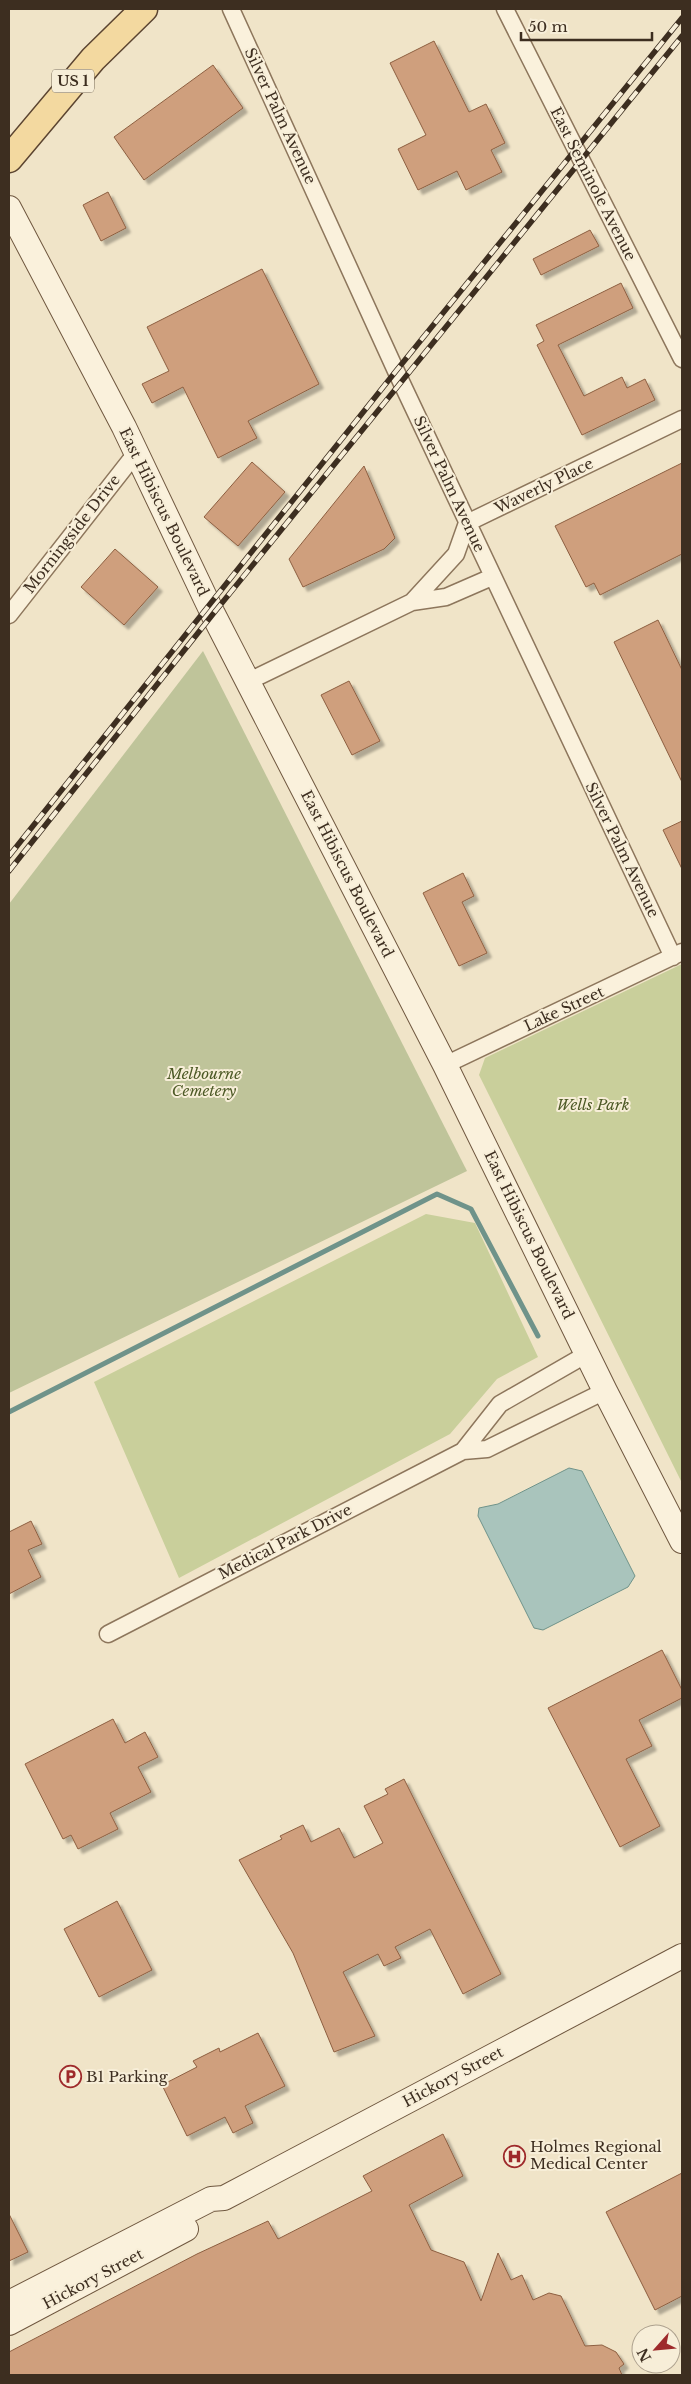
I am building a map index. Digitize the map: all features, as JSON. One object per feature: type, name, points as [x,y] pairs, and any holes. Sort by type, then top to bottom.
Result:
[{"type":"main road","name":"US 1","points":[[9,159],[93,59],[144,9]]},
{"type":"street","name":"Silver Palm Avenue","points":[[231,9],[492,577],[678,954]]},
{"type":"street","name":"East Seminole Avenue","points":[[505,9],[682,359]]},
{"type":"street","name":"East Hibiscus Boulevard","points":[[9,208],[136,453],[213,614],[445,1065],[605,1391],[682,1541]]},
{"type":"street","name":"Waverly Place","points":[[467,523],[682,419]]},
{"type":"street","name":"Morningside Drive","points":[[9,615],[136,453]]},
{"type":"street","points":[[412,602],[456,554],[467,523]]},
{"type":"street","points":[[249,681],[412,602],[446,597],[492,577]]},
{"type":"street","name":"Lake Street","points":[[445,1065],[678,954]]},
{"type":"street","name":"Medical Park Drive","points":[[463,1451],[500,1404],[588,1354]]},
{"type":"street","name":"Medical Park Drive","points":[[108,1634],[463,1451],[487,1449],[605,1391]]},
{"type":"street","name":"Hickory Street","points":[[9,2323],[68,2282],[211,2199],[224,2198],[682,1956]]},
{"type":"street","name":"Hickory Street","points":[[9,2303],[68,2282]]},
{"type":"green space","name":"Melbourne Cemetery","points":[[203,651],[467,1171],[9,1393],[9,904]]},
{"type":"green space","name":"Wells Park","points":[[682,964],[682,1483],[479,1075],[485,1058]]},
{"type":"green space","points":[[426,1214],[475,1223],[538,1357],[497,1379],[450,1434],[179,1578],[94,1382]]},
{"type":"water","points":[[569,1468],[582,1471],[635,1576],[628,1587],[543,1630],[534,1628],[478,1516],[479,1508],[498,1504]]},
{"type":"building","points":[[434,41],[469,112],[486,104],[505,143],[491,150],[502,172],[466,190],[457,171],[418,190],[398,149],[426,135],[390,63]]},
{"type":"building","points":[[213,65],[243,108],[144,180],[114,137]]},
{"type":"building","points":[[108,192],[126,228],[101,241],[83,205]]},
{"type":"building","points":[[590,230],[599,246],[541,275],[533,259]]},
{"type":"building","points":[[262,269],[319,384],[248,421],[257,438],[218,458],[183,387],[152,403],[142,384],[169,371],[147,327]]},
{"type":"building","points":[[621,283],[633,308],[558,345],[584,396],[622,377],[627,388],[645,379],[655,400],[582,435],[537,345],[544,341],[536,325]]},
{"type":"building","points":[[252,462],[285,492],[238,546],[204,517]]},
{"type":"building","points":[[682,463],[682,554],[600,595],[594,583],[586,587],[555,526]]},
{"type":"building","points":[[364,466],[395,538],[384,549],[303,587],[289,559]]},
{"type":"building","points":[[115,549],[158,587],[124,625],[81,587]]},
{"type":"building","points":[[658,620],[682,670],[682,782],[614,642]]},
{"type":"building","points":[[349,681],[380,741],[352,755],[321,695]]},
{"type":"building","points":[[682,821],[682,869],[663,830]]},
{"type":"building","points":[[463,873],[474,896],[462,902],[487,953],[459,966],[423,893]]},
{"type":"building","points":[[31,1521],[42,1544],[28,1550],[41,1577],[9,1594],[9,1532]]},
{"type":"building","points":[[662,1650],[682,1690],[682,1698],[639,1720],[652,1746],[626,1759],[660,1826],[620,1847],[548,1708]]},
{"type":"building","points":[[113,1719],[125,1743],[145,1732],[158,1757],[138,1767],[151,1792],[110,1813],[118,1829],[78,1849],[71,1835],[63,1839],[25,1764]]},
{"type":"building","points":[[404,1779],[501,1974],[463,1994],[430,1929],[395,1947],[401,1958],[384,1966],[378,1954],[343,1972],[375,2036],[334,2052],[293,1953],[239,1860],[282,1839],[280,1836],[303,1825],[311,1842],[339,1828],[354,1858],[383,1843],[364,1806],[388,1794],[385,1789]]},
{"type":"building","points":[[117,1901],[152,1970],[99,1997],[64,1929]]},
{"type":"building","points":[[258,2033],[285,2086],[245,2106],[253,2123],[233,2133],[225,2117],[187,2136],[162,2085],[197,2067],[193,2061],[219,2048],[220,2052]]},
{"type":"building","points":[[443,2134],[463,2176],[409,2205],[431,2250],[464,2262],[481,2301],[498,2253],[511,2280],[522,2275],[533,2300],[549,2293],[561,2296],[585,2346],[602,2345],[616,2352],[624,2364],[619,2368],[622,2375],[9,2375],[9,2352],[197,2254],[268,2221],[278,2239],[372,2191],[363,2176]]},
{"type":"building","points":[[682,2173],[682,2296],[655,2310],[606,2212]]},
{"type":"building","points":[[9,2214],[28,2252],[9,2261]]},
{"type":"waterway","points":[[9,1412],[437,1194],[471,1209],[538,1336]]},
{"type":"railway","points":[[9,856],[396,371],[682,18]]},
{"type":"railway","points":[[9,871],[213,614],[682,36]]},
{"type":"place","name":"B1 Parking","points":[[70,2077]]},
{"type":"place","name":"Holmes Regional Medical Center","points":[[514,2156]]}]
